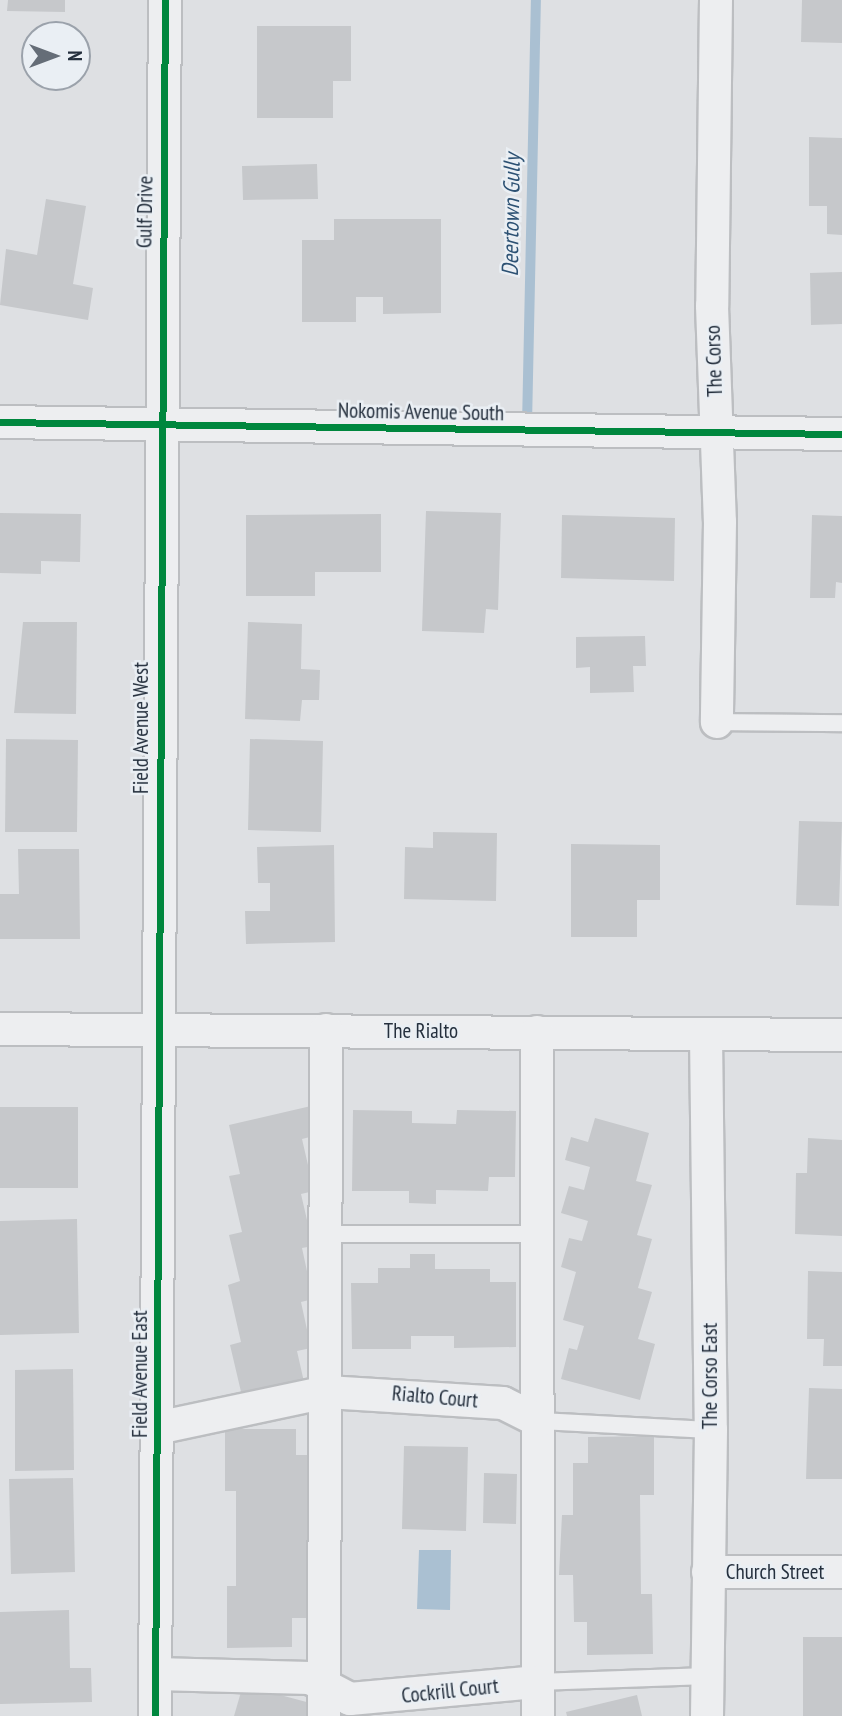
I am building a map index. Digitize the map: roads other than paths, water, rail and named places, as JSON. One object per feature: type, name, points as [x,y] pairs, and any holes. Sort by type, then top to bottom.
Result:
[{"type":"street","name":"Gulf Drive","points":[[160,424],[164,0]]},
{"type":"street","name":"The Corso","points":[[716,0],[712,306],[716,433],[717,722]]},
{"type":"street","name":"Nokomis Avenue South","points":[[0,422],[842,434]]},
{"type":"street","name":"Field Avenue West","points":[[157,1032],[160,424]]},
{"type":"street","name":"The Rialto","points":[[0,1029],[842,1035]]},
{"type":"street","points":[[324,1716],[326,1030]]},
{"type":"street","name":"Field Avenue East","points":[[155,1716],[157,1032]]},
{"type":"street","points":[[537,1032],[540,1234],[538,1716]]},
{"type":"street","name":"The Corso East","points":[[706,1035],[711,1430],[707,1716]]},
{"type":"street","name":"Rialto Court","points":[[157,1428],[327,1392],[503,1403],[539,1421]]},
{"type":"street","name":"Church Street","points":[[708,1572],[842,1572]]},
{"type":"street","name":"Cockrill Court","points":[[156,1674],[310,1678],[350,1699],[538,1682]]},
{"type":"lane","points":[[717,722],[842,723]]},
{"type":"lane","points":[[325,1234],[540,1234]]},
{"type":"lane","points":[[539,1421],[711,1430]]},
{"type":"lane","points":[[538,1682],[707,1676]]},
{"type":"water","points":[[419,1550],[451,1550],[450,1610],[417,1609]]},
{"type":"waterway","name":"Deertown Gully","points":[[527,425],[536,0]]}]
